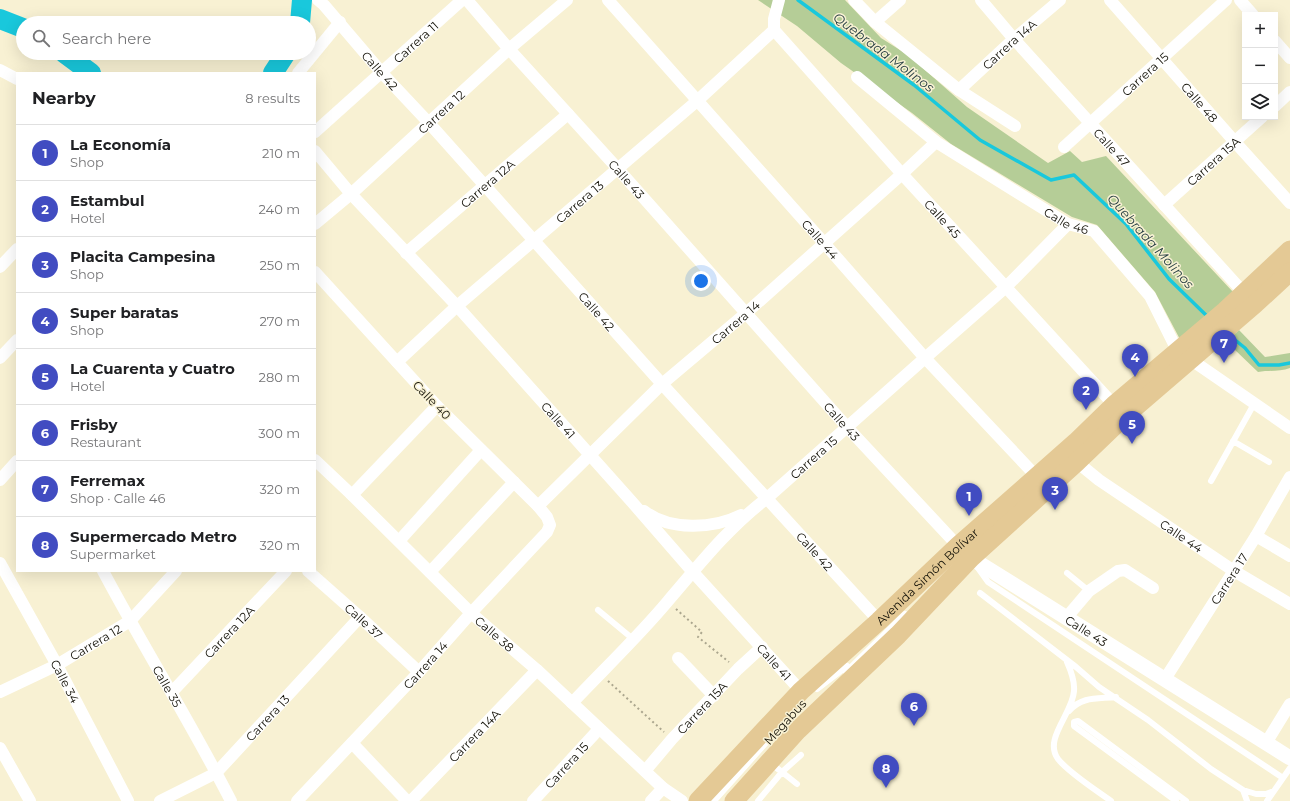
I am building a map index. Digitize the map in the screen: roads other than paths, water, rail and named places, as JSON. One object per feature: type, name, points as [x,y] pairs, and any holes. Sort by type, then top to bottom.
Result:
[{"type":"main road","name":"Avenida Simón Bolívar","points":[[1231,315],[1244,293],[1290,250]]},
{"type":"main road","name":"Avenida Simón Bolívar","points":[[698,801],[879,621],[1077,462],[1126,415],[1184,355],[1203,338],[1231,315],[1290,272]]},
{"type":"main road","name":"Avenida Simón Bolívar","points":[[734,801],[775,767],[798,730],[898,635],[965,552],[976,550],[1036,476],[1076,442],[1114,405],[1184,355]]},
{"type":"street","name":"Carrera 11","points":[[316,131],[462,0]]},
{"type":"street","name":"Calle 43","points":[[467,0],[745,314],[847,427],[965,552],[1066,618],[1290,758]]},
{"type":"street","name":"Carrera 12","points":[[316,223],[351,194],[509,49],[567,0]]},
{"type":"street","name":"Calle 44","points":[[608,0],[824,242],[925,358],[1036,476]]},
{"type":"street","points":[[854,0],[875,22],[959,90],[1014,126]]},
{"type":"street","points":[[875,22],[900,0]]},
{"type":"street","name":"Calle 47","points":[[981,0],[1014,39],[1244,293]]},
{"type":"street","name":"Carrera 14A","points":[[959,90],[1014,39],[1060,0]]},
{"type":"street","name":"Calle 48","points":[[1110,0],[1290,203]]},
{"type":"street","name":"Carrera 15","points":[[1064,147],[1226,0]]},
{"type":"street","points":[[1240,0],[1250,12]]},
{"type":"street","points":[[774,30],[774,19],[779,1]]},
{"type":"street","name":"Calle 42","points":[[324,2],[382,73],[429,123],[766,499],[879,621]]},
{"type":"street","points":[[316,51],[340,22]]},
{"type":"street","name":"Carrera 13","points":[[396,362],[457,306],[697,101],[774,30]]},
{"type":"street","name":"Calle 45","points":[[774,30],[902,174],[1114,405]]},
{"type":"street","points":[[1278,44],[1290,58]]},
{"type":"street","points":[[299,72],[309,60]]},
{"type":"street","points":[[0,70],[16,78]]},
{"type":"street","name":"Calle 46","points":[[856,77],[936,142],[1068,224],[1094,231],[1150,296],[1184,355],[1290,428]]},
{"type":"street","points":[[1278,103],[1290,92]]},
{"type":"street","name":"Carrera 12A","points":[[406,253],[568,114]]},
{"type":"street","name":"Carrera 15A","points":[[1164,205],[1259,120]]},
{"type":"street","name":"Carrera 14","points":[[538,506],[662,384],[745,314],[936,142]]},
{"type":"street","name":"Calle 41","points":[[316,152],[351,194],[457,306],[692,571],[762,647],[807,691]]},
{"type":"street","name":"Carrera 15","points":[[572,703],[633,639],[667,602],[692,571],[749,511],[766,499],[1006,288],[1068,224]]},
{"type":"street","points":[[0,267],[16,250]]},
{"type":"street","name":"Calle 40","points":[[316,273],[437,406],[538,506],[548,517],[550,525]]},
{"type":"street","points":[[0,358],[16,341]]},
{"type":"street","points":[[352,495],[437,406]]},
{"type":"street","points":[[399,541],[481,450]]},
{"type":"street","name":"Calle 38","points":[[316,461],[471,613],[537,670],[663,788],[682,801]]},
{"type":"street","points":[[0,480],[16,462]]},
{"type":"street","name":"Calle 44","points":[[1077,462],[1099,480],[1234,571],[1290,604]]},
{"type":"street","name":"Carrera 17","points":[[1165,679],[1256,536],[1290,477]]},
{"type":"street","points":[[430,572],[514,482]]},
{"type":"street","points":[[632,502],[653,518],[668,523],[690,526],[700,526],[730,521],[749,511]]},
{"type":"street","name":"Carrera 14","points":[[297,801],[419,672],[471,613],[547,532],[550,525]]},
{"type":"street","points":[[1256,536],[1290,556]]},
{"type":"street","name":"Calle 34","points":[[0,563],[57,665],[128,801]]},
{"type":"street","points":[[1066,618],[1089,591],[1118,571],[1125,570],[1153,588]]},
{"type":"street","name":"Calle 35","points":[[104,572],[130,621],[172,692],[231,801]]},
{"type":"street","name":"Carrera 12","points":[[0,692],[57,665],[130,621],[175,572]]},
{"type":"street","name":"Carrera 12A","points":[[172,692],[285,572]]},
{"type":"street","name":"Calle 37","points":[[309,572],[419,672]]},
{"type":"street","name":"Carrera 13","points":[[160,801],[216,773],[360,617]]},
{"type":"street","name":"Carrera 15A","points":[[645,771],[672,739],[738,669],[762,647]]},
{"type":"street","points":[[678,658],[714,696]]},
{"type":"street","name":"Carrera 14A","points":[[411,801],[537,670]]},
{"type":"street","points":[[1266,742],[1290,704]]},
{"type":"street","name":"Carrera 15","points":[[533,801],[599,729]]},
{"type":"street","points":[[352,743],[407,801]]},
{"type":"street","points":[[0,748],[30,801]]},
{"type":"street","points":[[651,801],[663,788]]},
{"type":"lane","points":[[1211,481],[1254,404]]},
{"type":"lane","points":[[1233,440],[1269,462]]},
{"type":"lane","points":[[965,552],[988,582],[1283,778]]},
{"type":"lane","points":[[1067,573],[1089,591]]},
{"type":"lane","points":[[980,593],[1067,662],[1076,667],[1098,687],[1116,697],[1148,720],[1211,769],[1243,790],[1256,794],[1266,794],[1274,791]]},
{"type":"lane","points":[[598,610],[633,639]]},
{"type":"lane","name":"Megabus","points":[[831,687],[865,652],[908,612]]},
{"type":"lane","name":"Megabus","points":[[807,691],[865,652]]},
{"type":"lane","points":[[1066,716],[1074,693],[1074,683],[1067,662]]},
{"type":"lane","points":[[1111,801],[1064,766],[1057,758],[1054,747],[1056,735],[1066,716],[1078,703],[1086,699],[1116,697]]},
{"type":"lane","name":"Megabus","points":[[727,801],[810,709]]},
{"type":"lane","points":[[1176,801],[1074,726],[1074,722],[1079,722],[1186,801]]},
{"type":"lane","name":"Megabus","points":[[714,801],[776,731]]},
{"type":"lane","points":[[758,801],[775,767],[802,755]]},
{"type":"lane","points":[[775,767],[797,784]]},
{"type":"lane","points":[[1267,801],[1290,768]]},
{"type":"lane","points":[[1243,790],[1247,801]]},
{"type":"waterway","points":[[301,16],[302,0]]},
{"type":"waterway","name":"Quebrada Molinos","points":[[798,0],[914,85],[980,140],[1051,180],[1074,175],[1126,224],[1169,279],[1209,318]]},
{"type":"waterway","points":[[0,19],[16,25]]},
{"type":"waterway","points":[[73,60],[90,72]]},
{"type":"waterway","points":[[274,72],[281,60]]},
{"type":"waterway","name":"Quebrada Molinos","points":[[1229,335],[1245,348],[1259,365],[1279,365],[1290,363]]},
{"type":"place","name":"Ferremax","points":[[1224,363]]},
{"type":"place","name":"Super baratas","points":[[1135,377]]},
{"type":"place","name":"Estambul","points":[[1086,410]]},
{"type":"place","name":"La Cuarenta y Cuatro","points":[[1132,444]]},
{"type":"place","name":"Placita Campesina","points":[[1055,510]]},
{"type":"place","name":"La Economía","points":[[969,516]]},
{"type":"place","name":"Frisby","points":[[914,726]]},
{"type":"place","name":"Supermercado Metro","points":[[886,788]]}]
